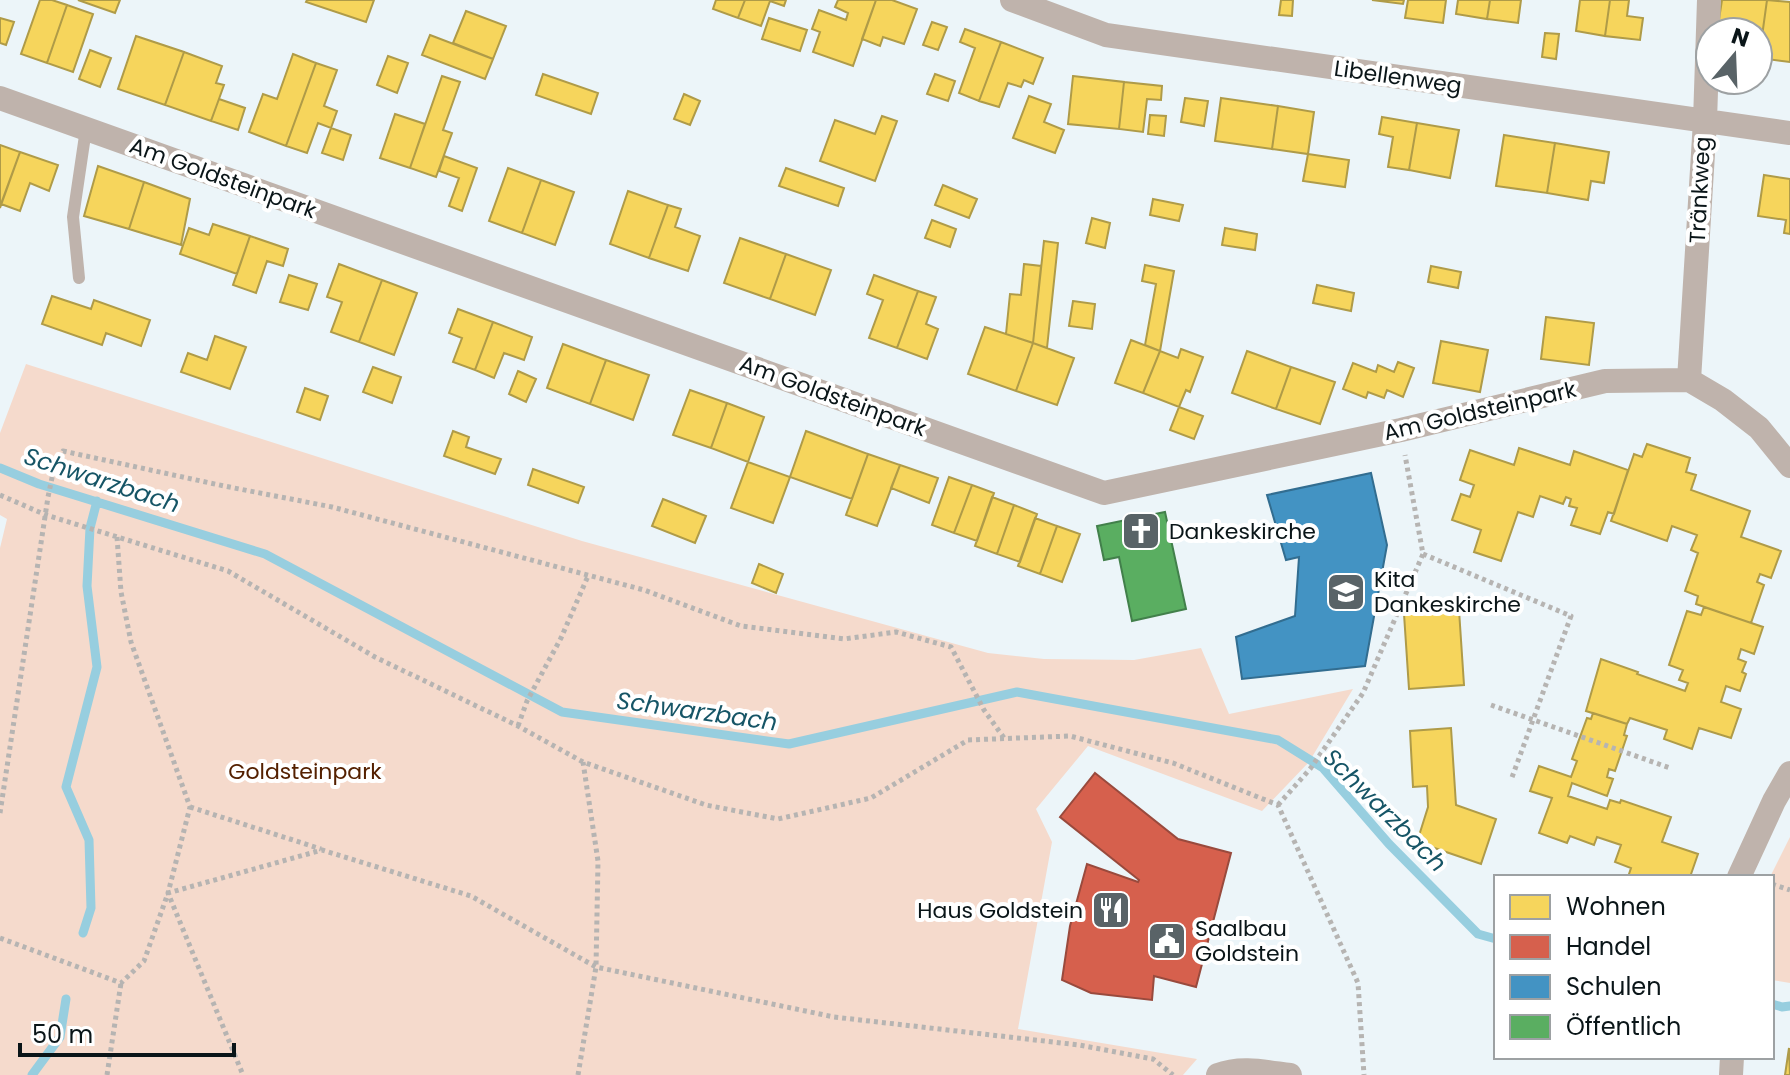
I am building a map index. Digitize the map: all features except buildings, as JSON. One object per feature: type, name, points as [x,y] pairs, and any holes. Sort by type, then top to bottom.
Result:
[{"type":"street","name":"Libellenweg","points":[[1012,0],[1106,35],[1790,133]]},
{"type":"street","name":"Tränkweg","points":[[1689,380],[1709,0]]},
{"type":"street","name":"Am Goldsteinpark","points":[[0,98],[1104,493],[1401,430],[1605,381],[1689,380]]},
{"type":"street","points":[[1689,380],[1723,400],[1759,428],[1790,466]]},
{"type":"street","points":[[1740,875],[1790,773]]},
{"type":"street","points":[[1218,1075],[1248,1070],[1290,1075]]},
{"type":"lane","points":[[79,278],[73,217],[86,129]]},
{"type":"path","points":[[1278,805],[1310,769],[1363,693],[1423,554],[1401,430]]},
{"type":"path","points":[[0,813],[48,497],[53,473],[63,451],[332,507],[644,590],[741,626],[844,639],[896,632],[951,647],[984,710],[1004,738]]},
{"type":"path","points":[[0,495],[46,515],[228,571],[375,657],[518,726],[583,762],[706,805],[778,819],[871,798],[968,740],[1070,736],[1173,763],[1278,805],[1358,983],[1364,1075]]},
{"type":"path","points":[[107,1075],[121,983],[144,961],[168,893],[190,807],[131,642],[121,592],[117,537]]},
{"type":"path","points":[[1423,554],[1571,616],[1511,780]]},
{"type":"path","points":[[518,726],[527,701],[561,638],[588,576]]},
{"type":"path","points":[[1491,705],[1670,768]]},
{"type":"path","points":[[578,1075],[596,967],[598,861],[583,762]]},
{"type":"path","points":[[190,807],[471,896],[596,967],[834,1017],[1079,1045],[1153,1059],[1173,1075]]},
{"type":"path","points":[[168,893],[322,850]]},
{"type":"path","points":[[168,893],[243,1075]]},
{"type":"path","points":[[0,938],[121,983]]},
{"type":"green space","name":"Goldsteinpark","points":[[26,364],[582,541],[988,653],[1044,659],[1134,660],[1201,648],[1229,714],[1353,689],[1309,762],[1262,811],[1088,746],[1036,809],[1052,842],[1018,1029],[1197,1059],[1183,1075],[0,1075],[0,548],[7,519],[0,515],[0,433]]},
{"type":"green space","points":[[1790,837],[1790,983],[1774,980],[1774,875],[1771,875]]},
{"type":"waterway","name":"Schwarzbach","points":[[0,468],[39,484],[265,554],[562,712],[789,744],[1017,692],[1278,740],[1323,768],[1389,844],[1478,934],[1494,938]]},
{"type":"waterway","points":[[83,933],[91,908],[89,840],[66,787],[97,667],[87,586],[90,528],[97,501]]},
{"type":"waterway","points":[[32,1075],[60,1037],[66,999]]},
{"type":"waterway","name":"Schwarzbach","points":[[1774,1005],[1790,1006]]},
{"type":"place","name":"Dankeskirche","points":[[1141,531]]},
{"type":"place","name":"Kita Dankeskirche","points":[[1346,592]]},
{"type":"place","name":"Haus Goldstein","points":[[1111,910]]},
{"type":"place","name":"Saalbau Goldstein","points":[[1167,941]]}]
